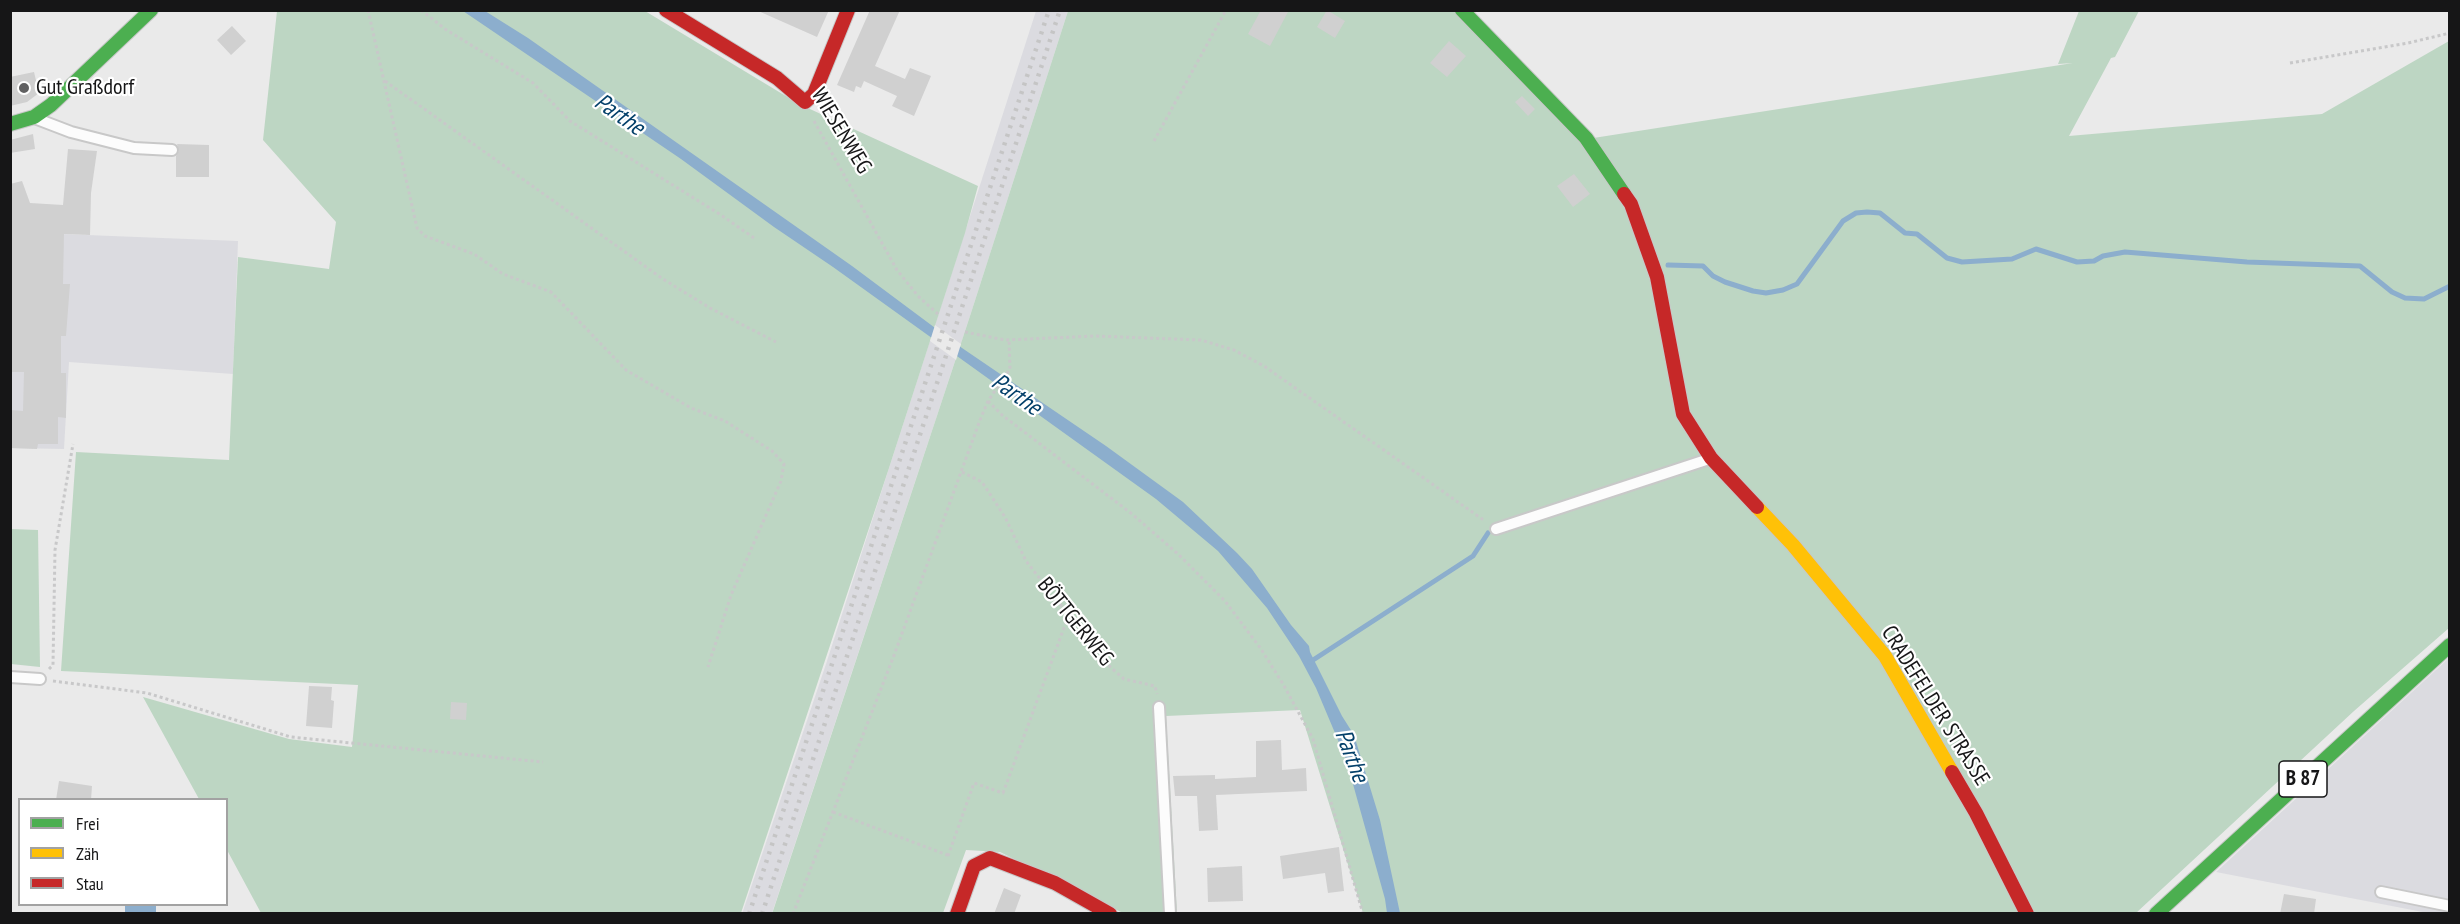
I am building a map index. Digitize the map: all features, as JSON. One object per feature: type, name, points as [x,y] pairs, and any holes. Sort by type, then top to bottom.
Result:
[{"type":"street","points":[[10,124],[34,117],[51,105],[151,10]]},
{"type":"street","name":"WIESENWEG","points":[[666,10],[777,78],[804,102]]},
{"type":"street","points":[[804,102],[814,94],[848,10]]},
{"type":"street","name":"CRADEFELDER STRASSE","points":[[1462,10],[1586,138],[1631,204],[1658,277],[1683,414],[1711,458],[1793,545],[1885,656],[1976,813],[2027,914]]},
{"type":"street","name":"B 87","points":[[2157,914],[2450,645]]},
{"type":"street","points":[[957,914],[974,866],[990,858],[1055,883],[1110,914]]},
{"type":"lane","points":[[34,117],[71,132],[134,148],[172,150]]},
{"type":"lane","points":[[1496,529],[1711,458]]},
{"type":"lane","points":[[10,677],[40,679]]},
{"type":"lane","points":[[1159,707],[1170,914]]},
{"type":"lane","points":[[2381,892],[2450,906]]},
{"type":"path","points":[[368,10],[417,228],[425,236],[474,254],[503,274],[551,292],[626,370],[691,408],[725,421],[772,451],[784,464],[781,481],[731,595],[708,667]]},
{"type":"path","points":[[421,10],[445,29],[533,83],[570,121],[754,238]]},
{"type":"path","points":[[1154,141],[1226,10]]},
{"type":"path","points":[[2290,63],[2408,43],[2450,33]]},
{"type":"path","points":[[383,80],[663,279],[710,308],[776,342]]},
{"type":"path","name":"WIESENWEG","points":[[804,102],[831,155],[897,270],[918,296],[939,315]]},
{"type":"path","points":[[965,332],[1008,339],[1095,336],[1201,340],[1234,350],[1264,366],[1496,529]]},
{"type":"path","points":[[794,914],[988,401],[1010,369],[1008,339]]},
{"type":"path","points":[[988,401],[1002,415],[1132,514],[1178,554],[1225,601],[1261,649],[1313,739],[1363,914]]},
{"type":"path","points":[[40,679],[53,665],[55,550],[73,444]]},
{"type":"path","name":"BÖTTGERWEG","points":[[962,471],[982,482],[1005,517],[1026,561],[1108,666],[1124,679],[1155,686],[1159,707]]},
{"type":"path","points":[[948,856],[975,783],[1003,793],[1069,615]]},
{"type":"path","points":[[40,679],[147,693],[291,737],[543,762]]},
{"type":"path","points":[[833,812],[974,866]]},
{"type":"shaded area","points":[[1036,11],[1068,11],[970,316],[772,913],[742,914],[826,664]]},
{"type":"shaded area","points":[[11,232],[238,241],[233,374],[69,362],[64,449],[11,448]]},
{"type":"shaded area","points":[[2449,658],[2449,913],[2428,913],[2216,872]]},
{"type":"green space","points":[[277,11],[645,11],[799,104],[978,186],[889,468],[741,913],[261,913],[228,852],[228,798],[198,798],[143,697],[289,739],[352,747],[358,685],[61,671],[76,452],[229,460],[238,257],[329,269],[336,222],[263,140]]},
{"type":"green space","points":[[1068,11],[1462,11],[1587,139],[2073,63],[2058,64],[2079,11],[2139,11],[2069,136],[2322,114],[2449,41],[2449,628],[2354,711],[2136,913],[1363,913],[1300,710],[1166,716],[1177,913],[1123,913],[1000,852],[966,850],[943,913],[772,914],[970,316]]},
{"type":"green space","points":[[11,529],[38,530],[40,667],[11,664]]},
{"type":"water","name":"Parthe","points":[[463,11],[485,11],[528,38],[852,266],[962,348],[1106,446],[1183,502],[1237,553],[1252,569],[1291,625],[1309,646],[1342,716],[1354,735],[1380,820],[1400,913],[1387,913],[1346,759],[1316,688],[1299,656],[1267,608],[1218,551],[1156,499],[833,267],[681,159]]},
{"type":"water","points":[[125,906],[156,906],[156,913],[125,913]]},
{"type":"pier","points":[[935,325],[961,344],[956,360],[930,341]]},
{"type":"building","points":[[756,10],[829,10],[817,37]]},
{"type":"building","points":[[870,10],[900,10],[875,66],[905,79],[910,68],[931,76],[914,116],[892,106],[897,96],[864,81],[861,88],[856,86],[854,92],[837,85]]},
{"type":"building","points":[[1261,10],[1289,10],[1270,46],[1248,34]]},
{"type":"building","points":[[1327,10],[1345,21],[1335,38],[1317,27]]},
{"type":"building","points":[[232,26],[246,41],[231,55],[217,40]]},
{"type":"building","points":[[1449,41],[1466,56],[1447,77],[1430,63]]},
{"type":"building","name":"Gut Graßdorf","points":[[34,72],[39,93],[27,102],[10,106],[10,77]]},
{"type":"building","points":[[1522,96],[1535,109],[1528,116],[1515,102]]},
{"type":"building","points":[[33,134],[35,149],[10,153],[10,140]]},
{"type":"building","points":[[177,144],[209,145],[209,177],[176,177],[176,156],[179,150]]},
{"type":"building","points":[[68,149],[97,151],[91,193],[90,235],[64,234],[63,284],[70,284],[66,336],[61,336],[61,373],[66,373],[66,418],[58,417],[58,444],[38,444],[37,449],[10,448],[10,410],[23,411],[24,372],[10,372],[10,184],[22,181],[30,203],[63,205]]},
{"type":"building","points":[[1574,174],[1590,194],[1573,207],[1557,186]]},
{"type":"building","points":[[309,686],[332,687],[331,700],[334,701],[332,728],[306,726]]},
{"type":"building","points":[[451,702],[467,703],[466,720],[450,719]]},
{"type":"building","points":[[1281,740],[1282,770],[1306,768],[1307,791],[1216,795],[1218,830],[1199,831],[1197,796],[1175,796],[1173,776],[1215,775],[1215,779],[1256,777],[1256,741]]},
{"type":"building","points":[[59,781],[92,786],[91,798],[56,798]]},
{"type":"building","points":[[1339,847],[1344,891],[1328,893],[1325,873],[1283,879],[1280,856]]},
{"type":"building","points":[[1242,866],[1243,901],[1208,902],[1207,868]]},
{"type":"building","points":[[1004,888],[1021,895],[1014,914],[994,914]]},
{"type":"building","points":[[2284,894],[2316,899],[2314,914],[2280,914]]},
{"type":"waterway","points":[[1668,265],[1703,266],[1713,276],[1753,291],[1766,293],[1783,290],[1797,284],[1843,221],[1856,213],[1867,212],[1880,213],[1905,233],[1917,234],[1947,258],[1962,262],[2012,259],[2036,249],[2077,262],[2094,261],[2103,256],[2125,252],[2247,262],[2360,266],[2392,292],[2405,298],[2424,299],[2450,286]]},
{"type":"waterway","points":[[1310,662],[1473,556],[1488,533]]},
{"type":"railway","points":[[749,914],[1049,10]]},
{"type":"railway","points":[[762,914],[1060,10]]},
{"type":"traffic: fast","points":[[10,124],[34,117],[51,105],[151,10]]},
{"type":"traffic: fast","points":[[1462,10],[1586,138],[1624,194]]},
{"type":"traffic: fast","points":[[2156,914],[2450,645]]},
{"type":"traffic: slow","points":[[1757,507],[1793,545],[1885,656],[1952,772]]},
{"type":"traffic: jam","points":[[666,10],[777,78],[805,102],[814,94],[848,10]]},
{"type":"traffic: jam","points":[[1624,194],[1631,204],[1657,277],[1683,414],[1711,458],[1757,507]]},
{"type":"traffic: jam","points":[[1952,772],[1976,813],[2027,914]]},
{"type":"traffic: jam","points":[[957,914],[974,866],[990,858],[1055,883],[1110,914]]},
{"type":"place","name":"Gut Graßdorf","points":[[24,88]]}]
